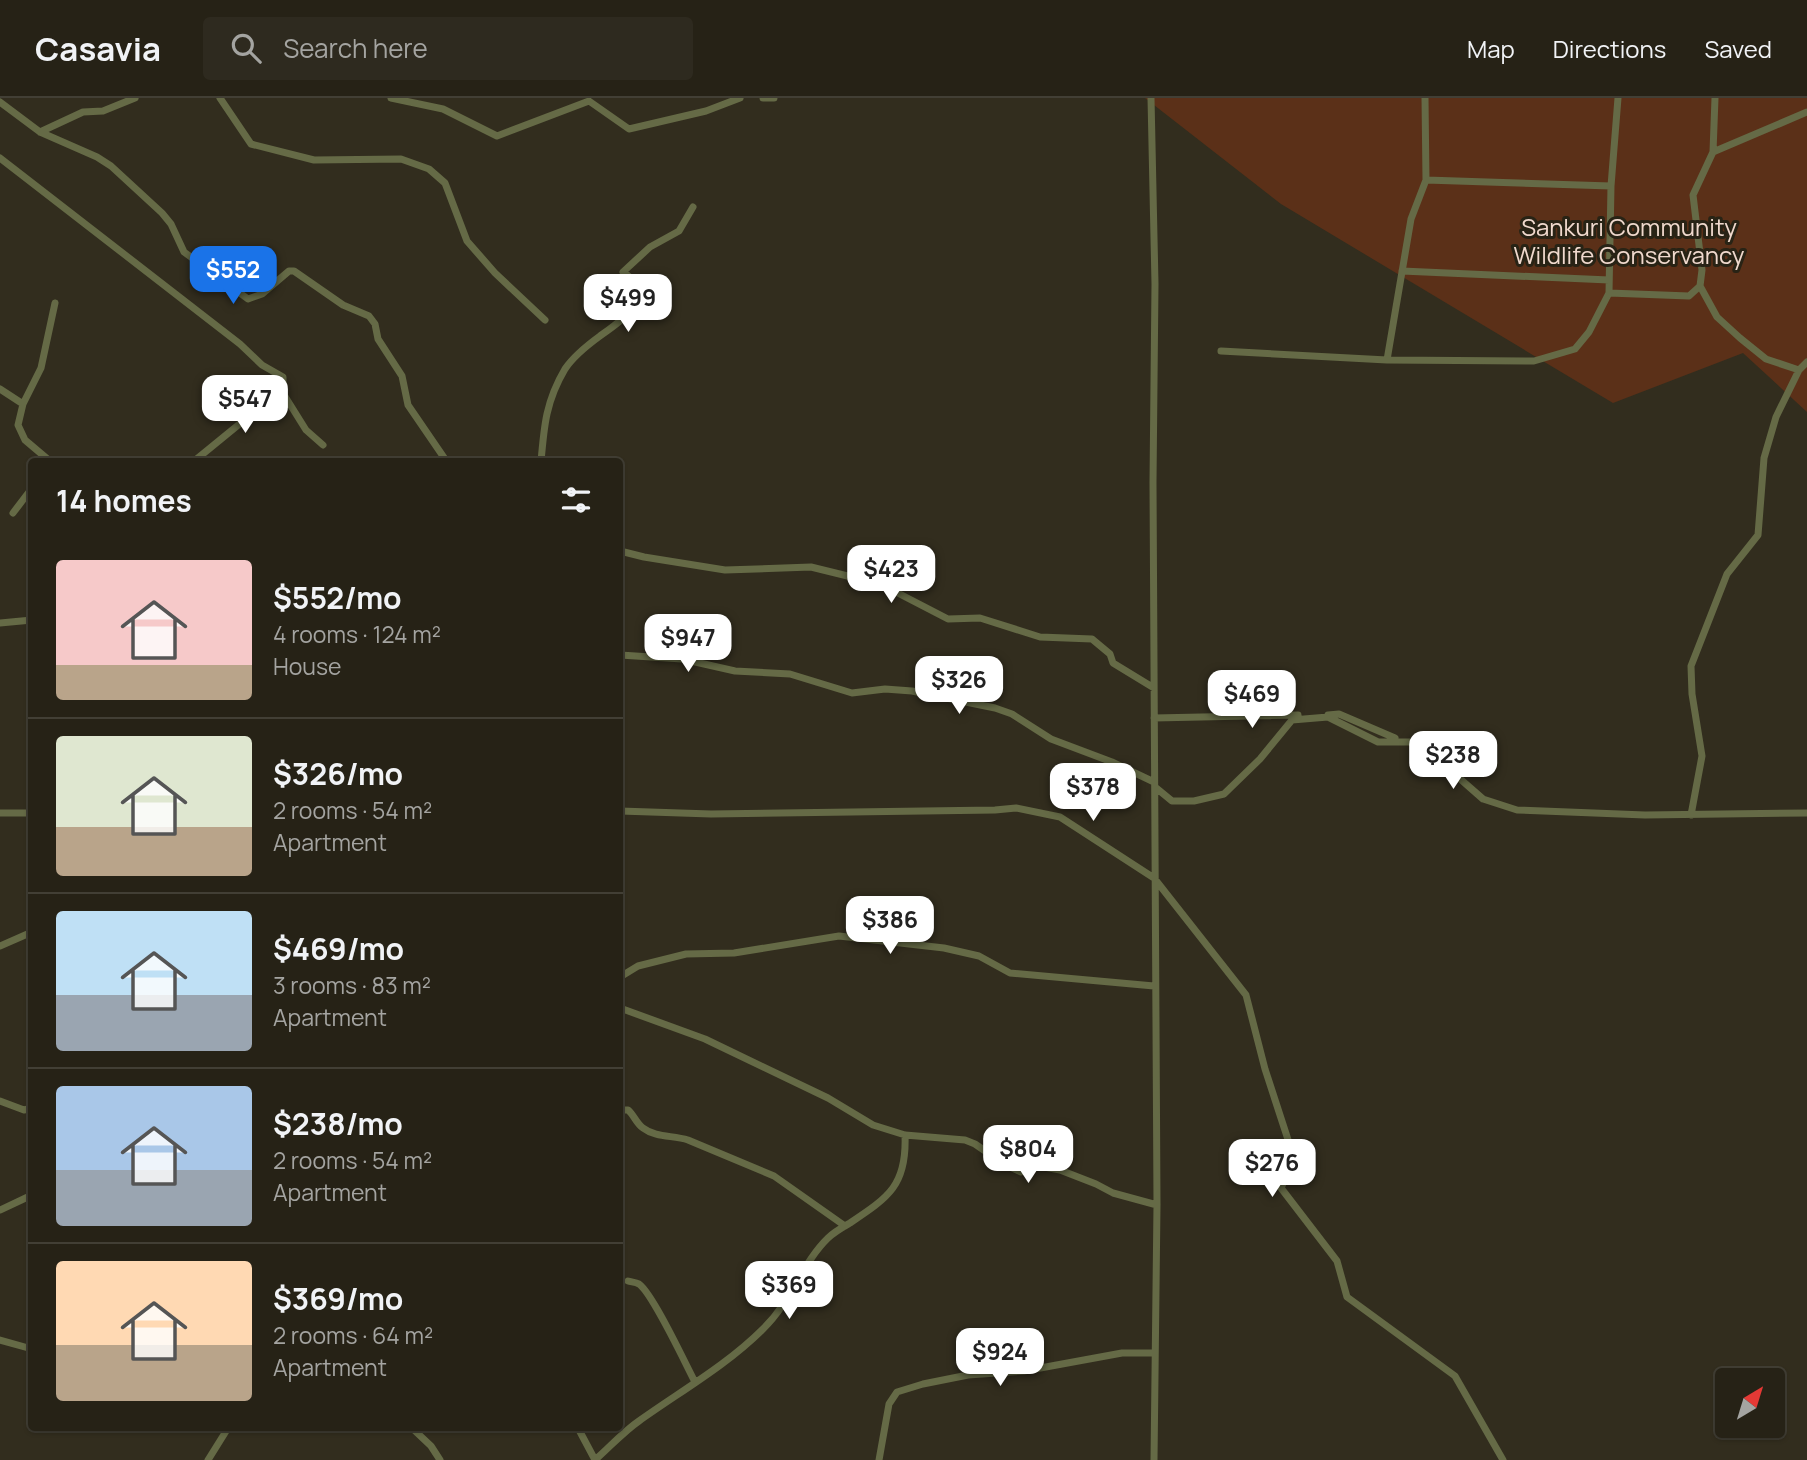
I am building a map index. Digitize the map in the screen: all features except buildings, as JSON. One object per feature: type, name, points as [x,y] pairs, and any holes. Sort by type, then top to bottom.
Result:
[{"type":"street","points":[[40,132],[83,112],[103,111],[135,98]]},
{"type":"street","points":[[220,98],[251,144],[314,160],[401,159],[429,169],[445,183],[467,241],[495,273],[545,320]]},
{"type":"street","points":[[391,98],[443,109],[497,136],[589,102],[629,129],[706,111],[740,98]]},
{"type":"street","points":[[763,98],[774,98]]},
{"type":"street","points":[[1151,98],[1155,284],[1154,986],[1157,1205],[1154,1460]]},
{"type":"street","points":[[1387,360],[1411,219],[1426,180],[1425,98]]},
{"type":"street","points":[[1222,351],[1387,360],[1534,361],[1575,349],[1589,332],[1608,293],[1611,186],[1618,98]]},
{"type":"street","points":[[1715,98],[1713,152],[1693,195],[1702,270],[1700,286],[1717,317],[1740,338],[1766,359],[1799,370]]},
{"type":"street","points":[[0,102],[40,132],[111,166],[162,213],[171,224],[184,252],[248,299],[262,294],[289,271],[294,271],[343,304],[369,316],[375,324],[378,339],[402,376],[408,405],[444,458]]},
{"type":"street","points":[[1713,152],[1807,112]]},
{"type":"street","points":[[0,158],[240,344],[262,365],[279,373],[284,381],[281,390],[198,458]]},
{"type":"street","points":[[1426,180],[1611,186]]},
{"type":"street","points":[[541,458],[545,414],[552,393],[567,366],[598,338],[624,320],[634,307],[638,294],[634,279],[624,272],[650,247],[679,231],[693,207]]},
{"type":"street","points":[[1402,271],[1609,280]]},
{"type":"street","points":[[1608,293],[1689,296],[1700,286]]},
{"type":"street","points":[[46,458],[20,434],[19,425],[23,404],[41,368],[55,303]]},
{"type":"street","points":[[1691,814],[1702,756],[1692,694],[1691,666],[1727,574],[1758,535],[1764,458],[1776,416],[1799,370],[1807,362]]},
{"type":"street","points":[[0,389],[23,404]]},
{"type":"street","points":[[281,390],[306,430],[323,445]]},
{"type":"street","points":[[13,513],[28,493]]},
{"type":"street","points":[[623,552],[644,558],[725,569],[811,567],[872,582],[948,619],[980,618],[1040,638],[1092,639],[1110,654],[1113,663],[1154,688]]},
{"type":"street","points":[[0,623],[28,620]]},
{"type":"street","points":[[623,655],[682,659],[734,671],[790,674],[852,693],[885,689],[912,691],[995,708],[1012,714],[1051,739],[1112,762],[1155,785],[1172,801],[1194,801],[1224,794],[1260,759],[1292,720],[1328,717],[1378,741],[1399,740]]},
{"type":"street","points":[[1154,718],[1339,714],[1421,747],[1457,775],[1475,794],[1495,805],[1517,810],[1556,813],[1807,813]]},
{"type":"street","points":[[623,811],[711,814],[1016,808],[1060,817],[1154,878],[1246,995],[1265,1069],[1294,1158],[1281,1188],[1338,1261],[1347,1297],[1455,1376],[1503,1460]]},
{"type":"street","points":[[0,813],[28,813]]},
{"type":"street","points":[[0,946],[28,934]]},
{"type":"street","points":[[623,974],[638,966],[686,954],[734,953],[839,936],[944,948],[979,956],[1010,973],[1154,986]]},
{"type":"street","points":[[623,1009],[705,1040],[828,1098],[865,1122],[905,1135],[965,1140],[1021,1172],[1039,1166],[1060,1170],[1113,1193],[1157,1205]]},
{"type":"street","points":[[0,1101],[28,1109]]},
{"type":"street","points":[[623,1110],[628,1110],[636,1122],[655,1135],[677,1136],[774,1176],[845,1226]]},
{"type":"street","points":[[580,1431],[595,1460],[639,1420],[725,1361],[763,1329],[790,1297],[813,1254],[830,1236],[877,1206],[897,1184],[904,1167],[905,1135]]},
{"type":"street","points":[[0,1210],[28,1197]]},
{"type":"street","points":[[628,1281],[639,1284],[644,1289],[663,1319],[695,1382]]},
{"type":"street","points":[[0,1340],[28,1348]]},
{"type":"street","points":[[879,1460],[889,1404],[897,1392],[968,1375],[1024,1371],[1122,1353],[1155,1353]]},
{"type":"street","points":[[208,1460],[226,1431]]},
{"type":"street","points":[[415,1431],[431,1446],[440,1460]]},
{"type":"green space","name":"Sankuri Community Wildlife Conservancy","points":[[1145,98],[1807,98],[1807,412],[1743,353],[1613,403],[1281,204]]}]
